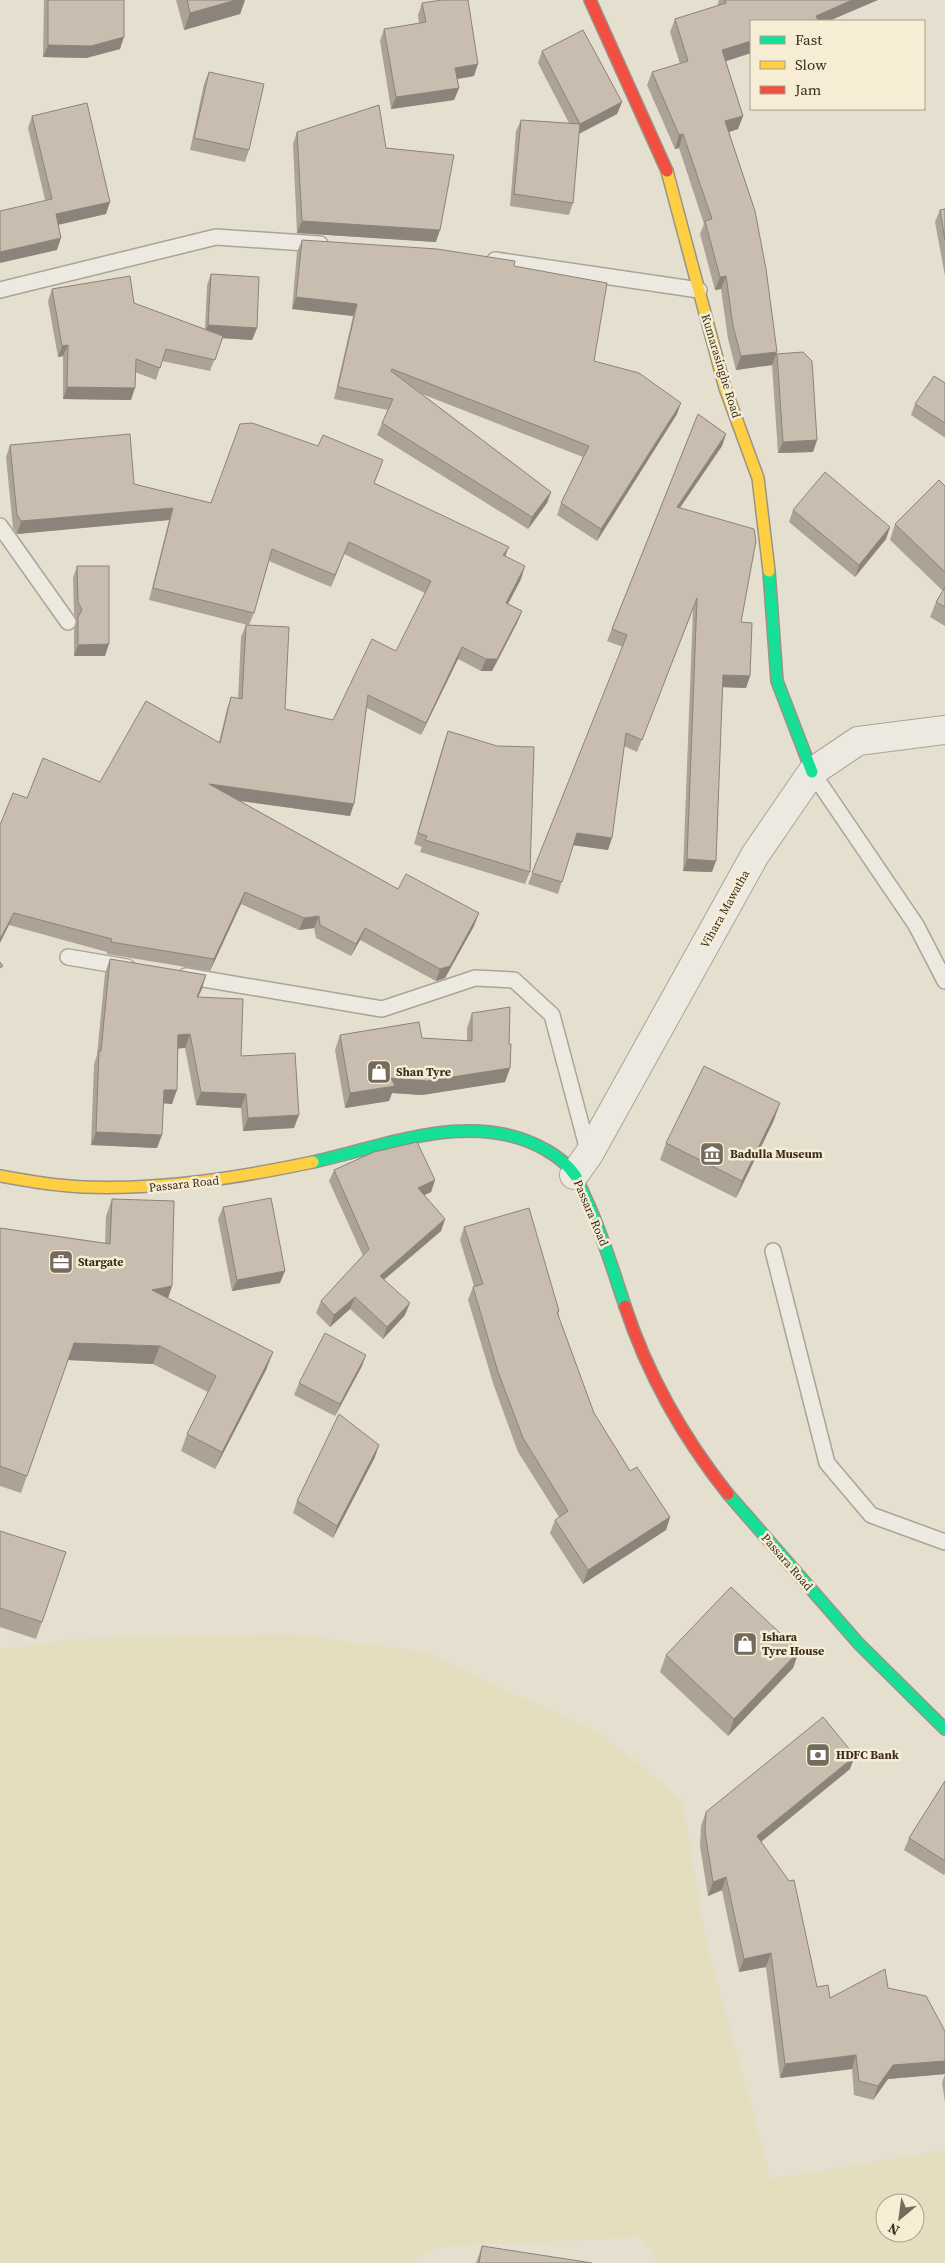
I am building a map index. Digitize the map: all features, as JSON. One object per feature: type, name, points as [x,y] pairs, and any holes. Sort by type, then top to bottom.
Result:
[{"type":"main road","name":"Kumarasinghe Road","points":[[590,0],[667,170],[725,388],[758,478],[768,558],[777,681],[812,772]]},
{"type":"main road","name":"Passara Road","points":[[0,1176],[65,1186],[157,1188],[217,1181],[265,1172],[410,1137],[474,1131],[502,1133],[536,1145],[551,1154],[582,1164],[594,1215],[629,1318],[644,1357],[664,1400],[687,1437],[730,1496],[809,1589],[915,1702],[945,1729]]},
{"type":"street","name":"Vihara Mawatha","points":[[582,1164],[755,855],[812,772],[858,740],[945,730]]},
{"type":"lane","points":[[0,290],[216,237],[333,245]]},
{"type":"lane","points":[[478,258],[699,290]]},
{"type":"lane","points":[[0,526],[68,622]]},
{"type":"lane","points":[[812,772],[916,925],[945,981]]},
{"type":"lane","points":[[68,957],[146,970]]},
{"type":"lane","points":[[176,975],[382,1009],[476,978],[514,980],[552,1015],[582,1164]]},
{"type":"lane","points":[[773,1251],[827,1463],[871,1514],[945,1542]]},
{"type":"shaded area","points":[[291,1634],[424,1652],[601,1734],[682,1800],[705,1937],[771,2179],[945,2150],[945,2263],[660,2263],[640,2237],[434,2247],[413,2263],[0,2263],[0,1650],[77,1639]]},
{"type":"building","points":[[48,0],[124,0],[124,37],[91,46],[48,45]]},
{"type":"building","points":[[187,0],[236,0],[190,13]]},
{"type":"building","points":[[442,0],[468,0],[478,64],[455,68],[459,88],[396,97],[384,29],[426,22],[422,3]]},
{"type":"building","points":[[725,0],[852,0],[816,16],[818,20],[750,20],[750,41],[722,50],[743,116],[725,121],[755,211],[766,269],[777,352],[741,356],[733,326],[726,276],[720,277],[705,221],[712,219],[683,134],[679,135],[652,72],[688,61],[675,19],[726,3]]},
{"type":"building","points":[[583,30],[622,102],[580,124],[542,51]]},
{"type":"building","points":[[209,72],[264,84],[249,150],[194,138]]},
{"type":"building","points":[[87,103],[110,202],[56,214],[61,238],[0,252],[0,211],[52,199],[32,116]]},
{"type":"building","points":[[379,105],[386,148],[454,155],[440,230],[302,221],[297,132]]},
{"type":"building","points":[[521,120],[580,124],[573,203],[514,194]]},
{"type":"building","points":[[945,209],[945,240],[940,210]]},
{"type":"building","points":[[302,240],[437,249],[515,261],[514,266],[607,283],[594,361],[639,373],[681,403],[601,529],[561,503],[589,446],[392,369],[391,371],[551,492],[532,517],[382,423],[393,399],[338,387],[357,304],[296,297]]},
{"type":"building","points":[[211,274],[259,277],[257,328],[208,325]]},
{"type":"building","points":[[130,276],[134,303],[223,336],[215,360],[166,349],[160,368],[136,359],[135,388],[67,387],[68,345],[62,346],[52,289]]},
{"type":"building","points":[[803,352],[812,361],[817,440],[783,442],[777,354]]},
{"type":"building","points":[[934,376],[945,383],[945,423],[915,404]]},
{"type":"building","points":[[698,414],[726,434],[677,507],[754,529],[756,541],[741,622],[752,623],[750,676],[723,675],[716,861],[687,859],[697,598],[642,740],[626,733],[612,838],[577,833],[562,882],[532,873],[627,635],[612,629]]},
{"type":"building","points":[[252,423],[318,446],[323,435],[383,460],[374,483],[509,547],[503,555],[525,566],[506,603],[522,611],[497,659],[486,659],[462,647],[426,723],[368,695],[354,804],[209,784],[398,889],[406,874],[479,913],[450,966],[440,969],[365,928],[356,944],[320,925],[319,916],[304,918],[245,892],[214,959],[111,942],[112,939],[14,913],[0,939],[0,825],[13,793],[27,798],[43,758],[100,782],[146,701],[220,743],[231,697],[242,699],[246,625],[289,627],[285,709],[333,720],[372,639],[396,651],[431,581],[349,542],[335,575],[272,549],[254,613],[153,588],[173,508],[21,521],[17,515],[10,445],[130,434],[134,484],[211,503],[240,424]]},
{"type":"building","points":[[825,472],[890,527],[859,565],[793,510]]},
{"type":"building","points":[[939,480],[945,486],[945,572],[895,524]]},
{"type":"building","points":[[77,566],[109,566],[109,644],[78,645],[78,617],[82,610],[78,602]]},
{"type":"building","points":[[945,587],[945,607],[936,602]]},
{"type":"building","points":[[448,731],[497,746],[534,747],[530,872],[425,840],[427,836],[418,833]]},
{"type":"building","points":[[110,959],[206,975],[197,997],[243,999],[241,1056],[295,1053],[299,1115],[248,1118],[246,1094],[201,1092],[190,1034],[178,1035],[177,1090],[164,1090],[162,1135],[96,1132],[99,1051],[101,1051]]},
{"type":"building","points":[[510,1007],[510,1068],[427,1081],[391,1078],[395,1086],[350,1093],[340,1035],[419,1022],[422,1038],[472,1041],[472,1013]]},
{"type":"building","points":[[704,1066],[780,1103],[742,1181],[666,1143]]},
{"type":"building","points":[[417,1142],[435,1180],[418,1188],[445,1219],[380,1276],[410,1303],[387,1327],[355,1297],[334,1315],[321,1301],[369,1249],[334,1170],[374,1152]]},
{"type":"building","points":[[271,1198],[285,1271],[237,1280],[223,1207]]},
{"type":"building","points":[[112,1199],[174,1201],[172,1286],[152,1290],[273,1352],[222,1452],[187,1434],[216,1376],[160,1346],[74,1343],[27,1476],[0,1466],[0,1228],[110,1244]]},
{"type":"building","points":[[529,1208],[559,1311],[557,1312],[594,1413],[630,1471],[637,1467],[670,1517],[588,1570],[555,1520],[568,1511],[523,1438],[498,1372],[473,1287],[483,1284],[464,1227]]},
{"type":"building","points":[[325,1333],[366,1355],[340,1404],[299,1383]]},
{"type":"building","points":[[339,1414],[379,1445],[337,1526],[297,1501]]},
{"type":"building","points":[[0,1531],[66,1552],[42,1622],[0,1608]]},
{"type":"building","points":[[731,1587],[799,1651],[734,1719],[666,1655]]},
{"type":"building","points":[[823,1717],[855,1756],[757,1836],[789,1881],[794,1880],[817,1987],[828,1985],[830,1998],[885,1969],[888,1988],[926,1996],[945,2031],[945,2061],[893,2065],[878,2086],[859,2081],[856,2055],[785,2064],[771,1953],[744,1959],[726,1877],[713,1882],[705,1832],[706,1812]]},
{"type":"building","points":[[945,1781],[945,1861],[909,1838]]},
{"type":"building","points":[[482,2246],[592,2263],[479,2263]]},
{"type":"traffic: fast","points":[[769,571],[777,681],[812,772]]},
{"type":"traffic: fast","points":[[313,1162],[400,1140],[460,1131],[489,1132],[518,1138],[546,1150],[565,1164],[578,1180],[602,1238],[625,1306]]},
{"type":"traffic: fast","points":[[728,1494],[859,1644],[945,1729]]},
{"type":"traffic: slow","points":[[667,171],[725,388],[758,478],[769,571]]},
{"type":"traffic: slow","points":[[0,1176],[73,1186],[141,1187],[227,1178],[313,1162]]},
{"type":"traffic: jam","points":[[590,0],[667,171]]},
{"type":"traffic: jam","points":[[625,1306],[644,1357],[668,1404],[696,1450],[728,1494]]},
{"type":"place","name":"Shan Tyre","points":[[379,1072]]},
{"type":"place","name":"Badulla Museum","points":[[712,1154]]},
{"type":"place","name":"Stargate","points":[[61,1262]]},
{"type":"place","name":"Ishara Tyre House","points":[[745,1644]]},
{"type":"place","name":"HDFC Bank","points":[[818,1755]]}]
